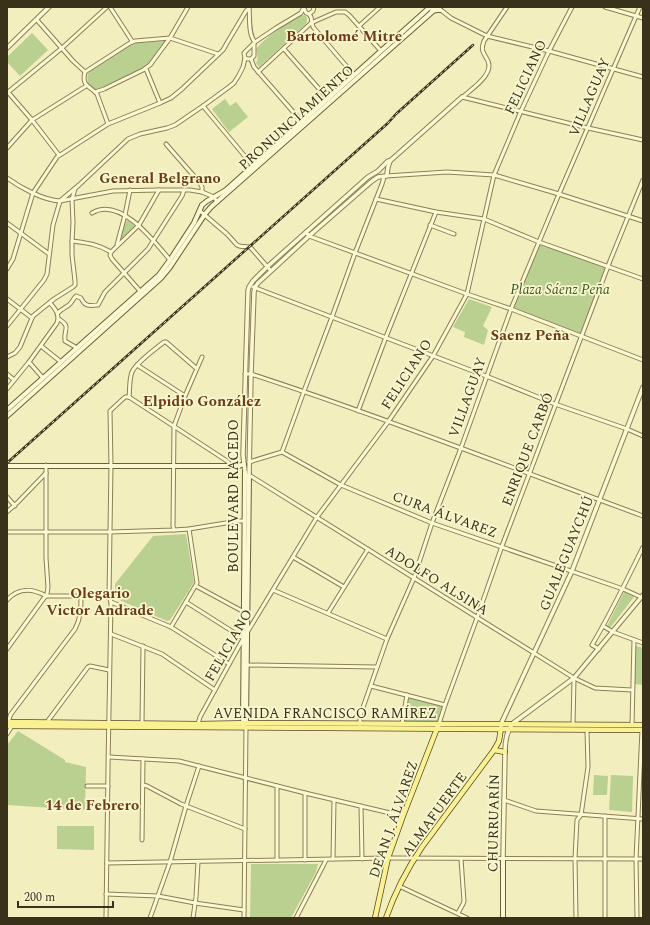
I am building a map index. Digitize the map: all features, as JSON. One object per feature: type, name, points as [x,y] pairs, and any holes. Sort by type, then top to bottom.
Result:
[{"type":"main road","name":"PRONUNCIAMIENTO","points":[[7,409],[158,275],[170,260],[194,223],[204,202],[226,190],[427,9],[435,8]]},
{"type":"main road","name":"PRONUNCIAMIENTO","points":[[7,416],[161,278],[205,214],[217,202],[435,8]]},
{"type":"main road","points":[[8,466],[239,466],[244,464]]},
{"type":"main road","name":"BOULEVARD RACEDO","points":[[244,725],[245,472]]},
{"type":"main road","name":"BOULEVARD RACEDO","points":[[244,725],[248,631],[249,475]]},
{"type":"main road","name":"AVENIDA FRANCISCO RAMÍREZ","points":[[8,724],[17,722],[47,722],[108,725],[142,723],[244,725],[402,724],[438,726]]},
{"type":"main road","name":"AVENIDA FRANCISCO RAMÍREZ","points":[[8,724],[438,726],[501,727],[508,729],[632,725],[643,728]]},
{"type":"main road","name":"AVENIDA FRANCISCO RAMÍREZ","points":[[501,727],[512,724],[587,729],[643,728]]},
{"type":"main road","name":"DEAN J. ÁLVAREZ","points":[[375,918],[388,858],[438,726]]},
{"type":"main road","name":"ALMAFUERTE","points":[[386,918],[392,900],[414,858],[494,750],[499,741],[501,727]]},
{"type":"main road","points":[[494,750],[504,752]]},
{"type":"main road","name":"CHURRUARÍN","points":[[503,858],[504,918]]},
{"type":"street","points":[[7,48],[49,7]]},
{"type":"street","points":[[59,155],[32,120],[7,92],[62,48],[106,7]]},
{"type":"street","points":[[110,7],[132,42]]},
{"type":"street","points":[[95,92],[146,68],[154,60],[170,38],[188,7]]},
{"type":"street","points":[[309,14],[313,11],[314,7]]},
{"type":"street","points":[[359,26],[380,7]]},
{"type":"street","points":[[507,7],[482,45],[482,51],[489,63],[489,68],[484,78],[390,161],[368,177],[267,267],[250,285],[555,404],[643,436]]},
{"type":"street","name":"FELICIANO","points":[[198,724],[200,717],[244,637],[317,517],[388,422],[433,356],[467,294],[494,175],[521,111],[549,51],[572,7]]},
{"type":"street","points":[[604,7],[643,18]]},
{"type":"street","name":"VILLAGUAY","points":[[360,724],[360,716],[386,639],[414,578],[432,522],[461,448],[511,309],[640,7]]},
{"type":"street","points":[[249,8],[250,34],[254,42],[254,56],[251,59],[252,64],[302,122]]},
{"type":"street","points":[[7,269],[12,262],[33,193],[59,155],[108,124],[171,98],[218,54],[227,43],[249,8]]},
{"type":"street","points":[[7,326],[46,277],[53,225],[60,201],[75,189],[128,139],[140,134],[175,125],[234,83],[241,72],[246,58],[244,54],[254,42],[301,13],[304,8],[305,12],[311,17],[313,27],[354,75]]},
{"type":"street","points":[[435,8],[451,18],[487,36],[549,51],[643,77]]},
{"type":"street","points":[[258,72],[311,23],[336,12],[345,12],[349,15],[381,51]]},
{"type":"street","points":[[37,20],[73,61],[85,72]]},
{"type":"street","points":[[108,124],[95,92],[86,86],[84,79],[85,72],[132,42],[170,38],[218,54]]},
{"type":"street","points":[[284,49],[328,99]]},
{"type":"street","points":[[248,50],[254,52]]},
{"type":"street","points":[[246,58],[251,59]]},
{"type":"street","points":[[146,68],[160,103]]},
{"type":"street","points":[[7,148],[32,120],[86,86]]},
{"type":"street","points":[[462,97],[643,140]]},
{"type":"street","points":[[203,106],[253,166]]},
{"type":"street","points":[[166,144],[200,183],[202,192]]},
{"type":"street","points":[[244,464],[282,452],[390,161]]},
{"type":"street","points":[[380,169],[385,168],[387,171]]},
{"type":"street","points":[[380,169],[379,176],[384,177]]},
{"type":"street","points":[[255,288],[308,236],[378,177],[446,172],[494,175],[643,221]]},
{"type":"street","points":[[7,178],[18,186],[33,193],[48,199],[60,201],[112,191],[184,190],[202,192],[214,197],[217,202]]},
{"type":"street","name":"ENRIQUE CARBÓ","points":[[438,726],[502,546],[555,404],[643,180]]},
{"type":"street","points":[[7,357],[20,347],[32,318],[50,302],[75,285],[76,281],[72,255],[72,199],[75,189]]},
{"type":"street","points":[[116,247],[130,190]]},
{"type":"street","points":[[110,253],[139,225],[159,190]]},
{"type":"street","points":[[58,313],[69,305],[76,296],[81,298],[85,304],[98,304],[105,292],[144,254],[154,241],[182,196],[184,190]]},
{"type":"street","points":[[376,199],[436,212],[484,219],[539,242],[643,279]]},
{"type":"street","points":[[92,214],[97,210],[105,209],[125,215],[139,225],[170,260]]},
{"type":"street","points":[[200,211],[227,234],[237,245],[251,248],[271,271]]},
{"type":"street","points":[[358,411],[436,212]]},
{"type":"street","points":[[7,223],[49,254]]},
{"type":"street","points":[[430,225],[454,234]]},
{"type":"street","points":[[306,232],[308,236],[511,309],[643,360]]},
{"type":"street","points":[[72,241],[91,243],[105,248],[110,253],[112,259],[140,291]]},
{"type":"street","name":"BOULEVARD RACEDO","points":[[245,472],[243,455],[245,374],[248,292],[250,285]]},
{"type":"street","name":"BOULEVARD RACEDO","points":[[249,475],[251,374],[255,288]]},
{"type":"street","points":[[7,299],[32,318]]},
{"type":"street","points":[[50,302],[58,313],[59,319],[66,326],[64,337],[65,341],[77,348]]},
{"type":"street","points":[[7,389],[41,346],[59,319]]},
{"type":"street","points":[[128,397],[132,373],[137,365],[165,342],[196,368]]},
{"type":"street","points":[[41,346],[61,362]]},
{"type":"street","points":[[174,530],[174,426],[196,368],[202,357]]},
{"type":"street","points":[[29,362],[43,378]]},
{"type":"street","points":[[137,365],[185,396]]},
{"type":"street","points":[[7,374],[14,380]]},
{"type":"street","points":[[245,374],[251,374],[358,411],[643,516]]},
{"type":"street","name":"GUALEGUAYCHÚ","points":[[501,727],[572,571],[643,386]]},
{"type":"street","points":[[106,918],[111,602],[109,596],[111,466],[110,411],[125,397],[128,397]]},
{"type":"street","points":[[128,397],[227,461],[230,466]]},
{"type":"street","name":"CURA ÁLVAREZ","points":[[282,452],[341,485],[432,522],[642,596]]},
{"type":"street","points":[[7,649],[46,596],[48,587],[46,466]]},
{"type":"street","name":"ADOLFO ALSINA","points":[[239,466],[249,475],[574,678],[596,688],[632,690]]},
{"type":"street","points":[[7,512],[15,506],[46,473]]},
{"type":"street","points":[[7,497],[15,506]]},
{"type":"street","points":[[7,532],[110,532],[174,530],[244,521]]},
{"type":"street","points":[[171,627],[196,586],[197,581],[189,529]]},
{"type":"street","points":[[599,649],[592,645],[604,626],[643,547]]},
{"type":"street","points":[[328,613],[368,549]]},
{"type":"street","points":[[293,557],[344,587]]},
{"type":"street","points":[[196,586],[244,612]]},
{"type":"street","points":[[7,600],[14,594],[21,591],[34,590],[46,596],[109,596]]},
{"type":"street","points":[[273,590],[386,639]]},
{"type":"street","points":[[7,734],[11,714],[75,629],[80,619],[81,596]]},
{"type":"street","points":[[508,729],[512,724],[574,678],[642,596]]},
{"type":"street","points":[[111,602],[171,627],[229,664]]},
{"type":"street","points":[[186,602],[240,637],[244,637]]},
{"type":"street","points":[[604,626],[613,632],[643,644]]},
{"type":"street","points":[[110,634],[166,656],[215,690]]},
{"type":"street","points":[[632,725],[634,640]]},
{"type":"street","points":[[142,646],[142,723]]},
{"type":"street","points":[[247,665],[377,667]]},
{"type":"street","points":[[47,722],[88,667],[109,670]]},
{"type":"street","points":[[573,727],[574,678]]},
{"type":"street","points":[[370,686],[445,705]]},
{"type":"street","points":[[402,724],[407,695]]},
{"type":"street","points":[[244,725],[244,918]]},
{"type":"street","points":[[637,918],[636,859],[642,770],[643,728]]},
{"type":"street","name":"CHURRUARÍN","points":[[503,858],[504,752],[508,729]]},
{"type":"street","points":[[576,918],[575,858],[578,820],[582,815],[588,767],[587,729]]},
{"type":"street","points":[[109,757],[176,761],[403,816]]},
{"type":"street","points":[[142,840],[143,759]]},
{"type":"street","points":[[150,918],[170,862],[199,766]]},
{"type":"street","points":[[143,785],[180,804],[245,830]]},
{"type":"street","points":[[86,786],[108,786]]},
{"type":"street","points":[[277,786],[277,860]]},
{"type":"street","points":[[305,793],[305,860]]},
{"type":"street","points":[[333,859],[334,800]]},
{"type":"street","points":[[504,800],[536,811],[643,819]]},
{"type":"street","points":[[361,806],[362,859]]},
{"type":"street","points":[[605,816],[605,918]]},
{"type":"street","points":[[107,863],[388,858],[643,859]]},
{"type":"street","points":[[458,913],[464,901],[461,859]]},
{"type":"street","points":[[296,918],[326,860]]},
{"type":"street","points":[[193,918],[198,862]]},
{"type":"street","points":[[399,886],[467,918]]},
{"type":"street","points":[[106,894],[158,896],[244,910]]},
{"type":"green space","points":[[302,15],[307,17],[306,24],[259,67],[256,63],[258,58],[256,49],[278,30]]},
{"type":"green space","points":[[32,33],[48,50],[20,76],[7,62],[7,57]]},
{"type":"green space","points":[[166,41],[159,53],[145,67],[96,90],[88,83],[88,73],[131,44]]},
{"type":"green space","points":[[225,99],[230,106],[236,102],[248,117],[229,132],[212,109]]},
{"type":"green space","points":[[128,220],[135,226],[119,242],[124,223]]},
{"type":"green space","name":"Plaza Sáenz Peña","points":[[540,243],[608,268],[580,334],[512,309]]},
{"type":"green space","points":[[469,299],[492,307],[483,326],[488,330],[484,345],[464,337],[465,332],[453,327]]},
{"type":"green space","points":[[186,534],[194,582],[170,620],[167,621],[117,599],[115,596],[115,584],[153,536]]},
{"type":"green space","points":[[624,592],[634,597],[610,628],[607,626]]},
{"type":"green space","points":[[636,646],[643,648],[643,685],[634,684]]},
{"type":"green space","points":[[407,695],[445,705],[439,724],[402,724]]},
{"type":"green space","points":[[18,731],[65,760],[65,762],[86,767],[85,810],[7,805],[7,745]]},
{"type":"green space","points":[[594,775],[608,776],[607,795],[593,795]]},
{"type":"green space","points":[[611,775],[633,776],[632,812],[609,810]]},
{"type":"green space","points":[[57,826],[94,826],[94,850],[57,849]]},
{"type":"green space","points":[[251,864],[318,864],[316,872],[291,918],[250,918]]},
{"type":"railway","points":[[7,463],[388,123],[396,114],[473,45]]},
{"type":"district","name":"Bartolomé Mitre","points":[[344,36]]},
{"type":"district","name":"General Belgrano","points":[[160,178]]},
{"type":"district","name":"Saenz Peña","points":[[530,335]]},
{"type":"district","name":"Elpidio González","points":[[202,401]]},
{"type":"district","name":"Olegario Victor Andrade","points":[[100,602]]},
{"type":"district","name":"14 de Febrero","points":[[92,805]]}]
